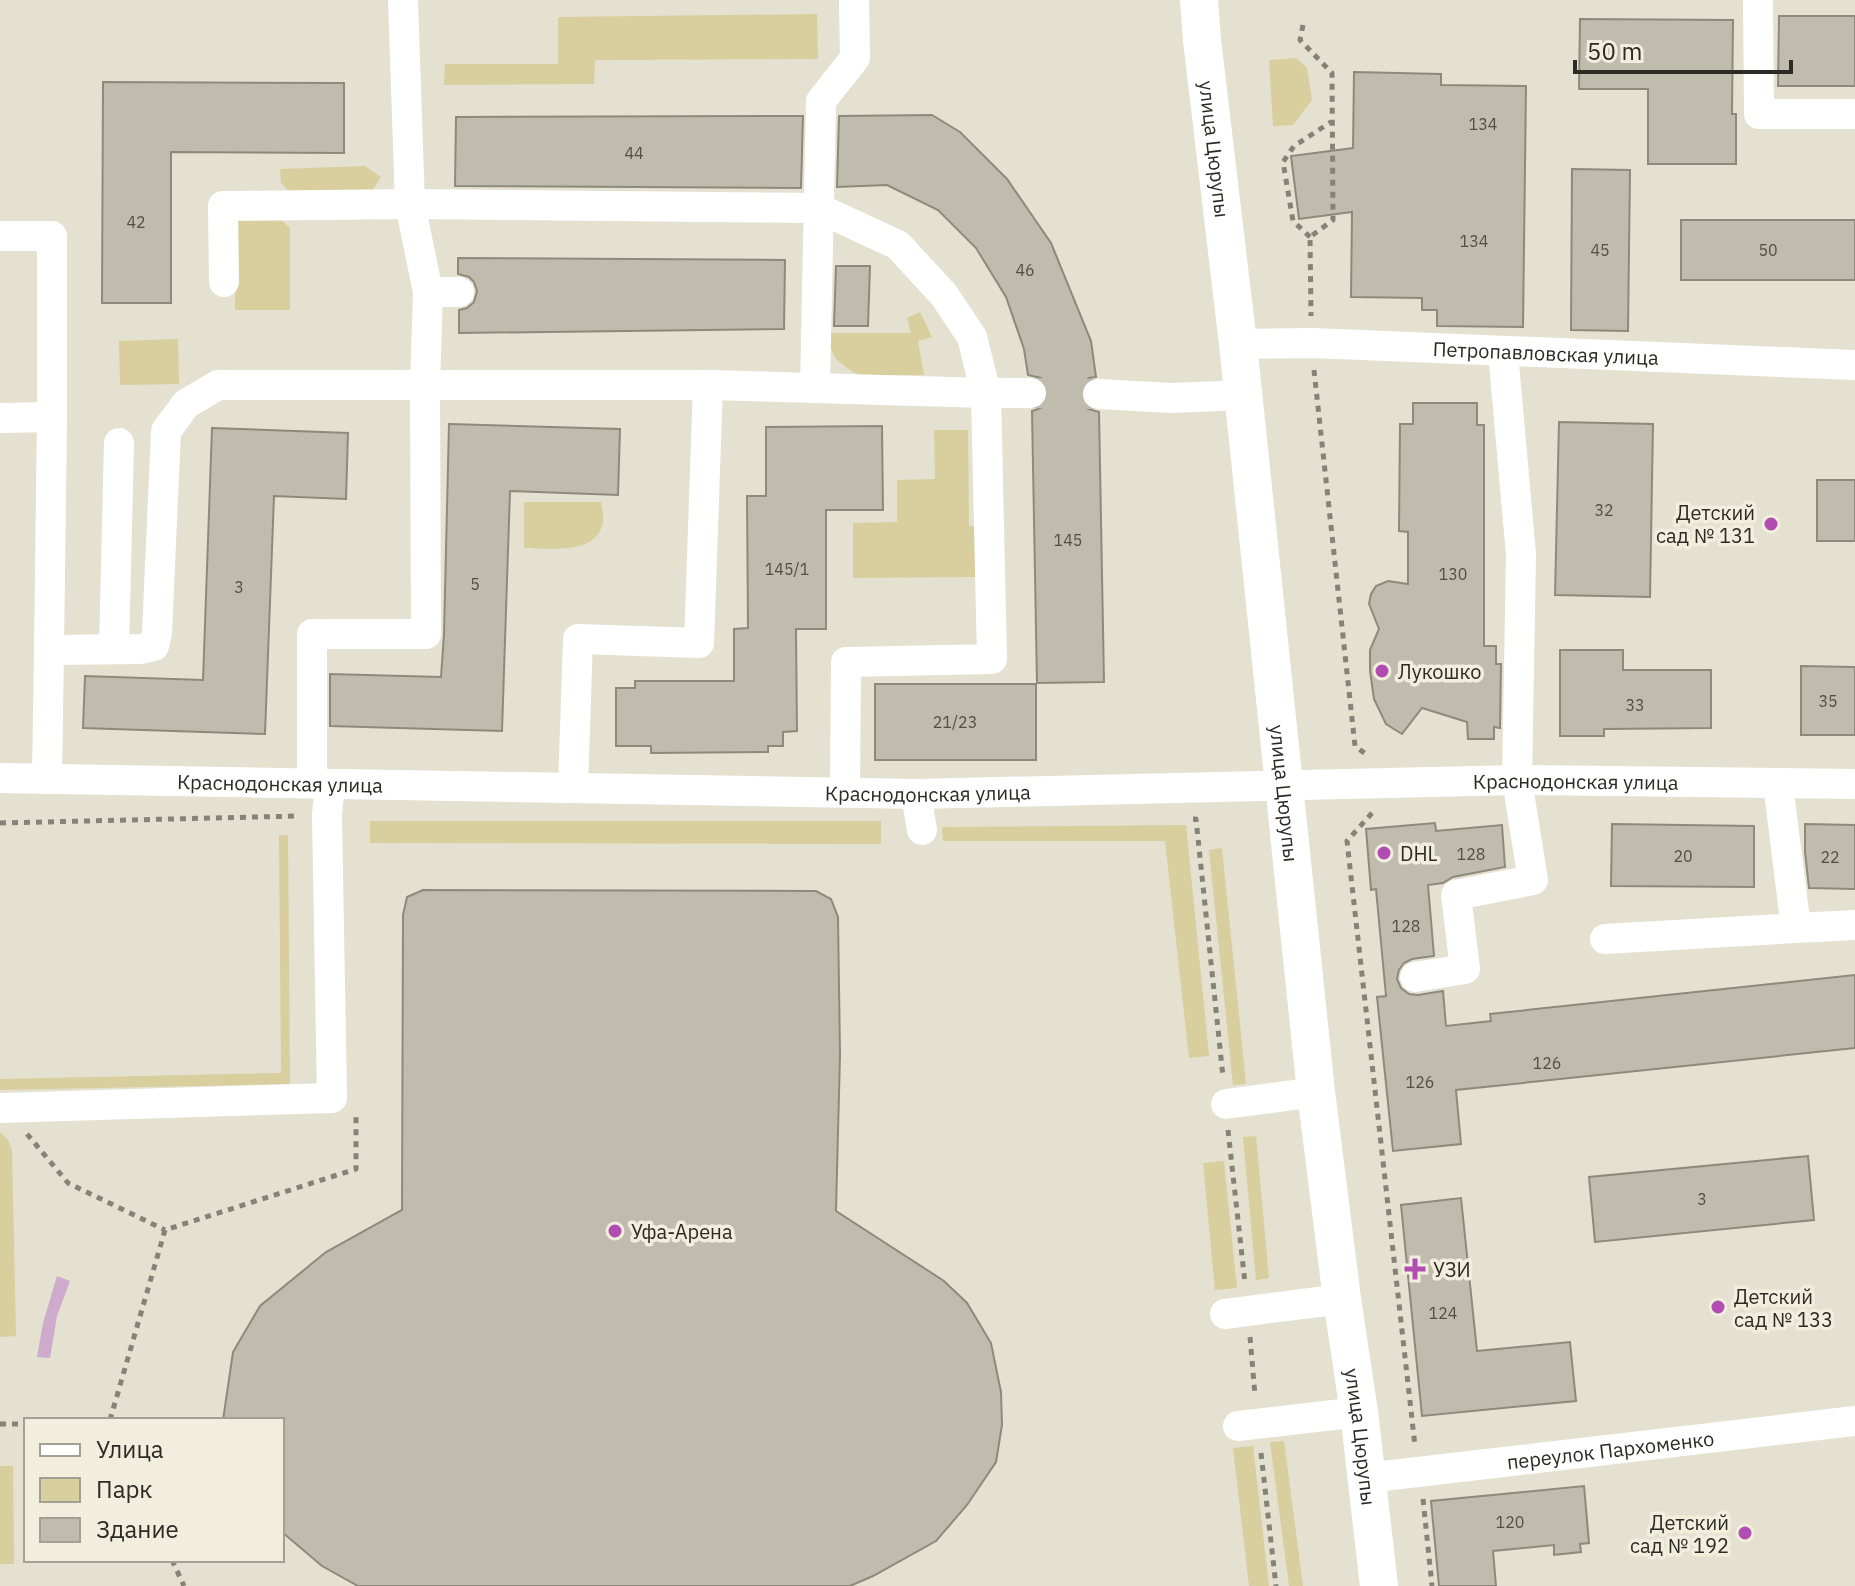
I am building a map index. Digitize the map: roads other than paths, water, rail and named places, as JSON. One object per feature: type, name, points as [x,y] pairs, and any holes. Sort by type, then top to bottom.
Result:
[{"type":"main road","name":"улица Цюрупы","points":[[1199,0],[1316,1092],[1379,1586]]},
{"type":"street","points":[[2,1108],[332,1098],[327,815],[321,784],[312,634],[426,634],[425,385],[428,292],[410,204],[403,0]]},
{"type":"street","points":[[815,388],[821,101],[869,57],[854,0]]},
{"type":"street","points":[[1758,0],[1759,114],[1855,114]]},
{"type":"street","points":[[224,282],[223,206],[410,204],[818,208],[898,245],[944,295],[972,337],[986,393],[992,659],[846,662],[845,792]]},
{"type":"street","points":[[0,236],[52,236],[47,779]]},
{"type":"street","points":[[428,292],[459,292]]},
{"type":"street","name":"Петропавловская улица","points":[[1238,344],[1312,343],[1855,365]]},
{"type":"street","points":[[1415,977],[1465,969],[1456,895],[1533,880],[1517,780],[1521,555],[1503,352]]},
{"type":"street","points":[[49,650],[141,649],[154,646],[166,431],[186,404],[218,385],[708,385],[1031,393]]},
{"type":"street","points":[[573,788],[578,639],[699,643],[708,385]]},
{"type":"street","points":[[1098,394],[1172,398],[1243,395]]},
{"type":"street","points":[[0,418],[52,417]]},
{"type":"street","points":[[114,649],[119,443]]},
{"type":"street","name":"Краснодонская улица","points":[[0,778],[916,794],[1517,780],[1855,784]]},
{"type":"street","points":[[1778,784],[1796,928]]},
{"type":"street","points":[[916,794],[922,830]]},
{"type":"street","points":[[1605,939],[1855,925]]},
{"type":"street","points":[[1226,1104],[1316,1092]]},
{"type":"street","points":[[1237,1313],[1342,1299]]},
{"type":"street","points":[[1248,1425],[1359,1412]]},
{"type":"street","name":"переулок Пархоменко","points":[[1366,1478],[1855,1421]]},
{"type":"tunnel","points":[[1031,393],[1098,394]]},
{"type":"place","name":"Детский сад № 131","points":[[1771,524]]},
{"type":"place","name":"Лукошко","points":[[1382,671]]},
{"type":"place","name":"DHL","points":[[1384,853]]},
{"type":"place","name":"Уфа-Арена","points":[[615,1231]]},
{"type":"place","name":"УЗИ","points":[[1415,1269]]},
{"type":"place","name":"Детский сад № 133","points":[[1718,1307]]},
{"type":"place","name":"Детский сад № 192","points":[[1745,1533]]}]
